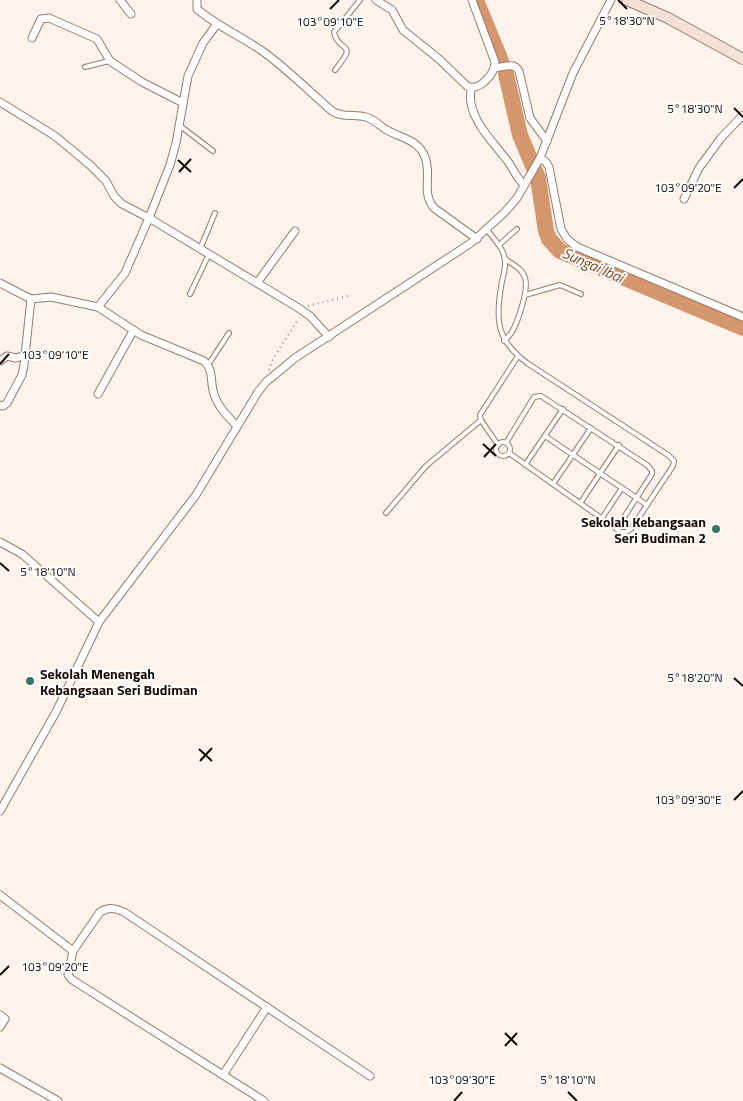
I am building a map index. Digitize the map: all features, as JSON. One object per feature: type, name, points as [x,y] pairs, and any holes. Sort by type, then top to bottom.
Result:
[{"type":"main road","points":[[626,0],[668,18],[743,59]]},
{"type":"street","points":[[120,0],[131,14]]},
{"type":"street","points":[[197,0],[197,9],[217,24],[266,54],[308,91],[338,114],[366,117],[386,129],[411,140],[421,148],[426,159],[427,193],[430,203],[434,208],[477,239]]},
{"type":"street","points":[[376,0],[392,10],[403,30],[440,59],[471,88],[485,81],[495,68],[494,56],[472,0]]},
{"type":"street","points":[[0,811],[2,801],[56,712],[99,622],[196,495],[258,392],[266,382],[295,358],[477,239],[505,212],[524,186],[540,158],[573,73],[611,0]]},
{"type":"street","points":[[32,38],[41,19],[49,18],[97,40],[110,61],[142,82],[183,103]]},
{"type":"street","points":[[98,307],[125,274],[149,218],[170,165],[188,76],[203,43],[217,24]]},
{"type":"street","points":[[495,68],[513,65],[517,67],[530,118],[547,140]]},
{"type":"street","points":[[471,88],[470,102],[472,110],[482,128],[510,164],[517,178],[524,186]]},
{"type":"street","points":[[0,102],[55,136],[106,181],[114,196],[122,204],[149,218],[303,311],[329,336]]},
{"type":"street","points":[[684,199],[699,168],[721,138],[743,115]]},
{"type":"street","points":[[540,158],[549,167],[561,229],[567,239],[577,247],[743,317]]},
{"type":"street","points":[[257,283],[296,231]]},
{"type":"street","points":[[0,283],[31,300],[51,297],[98,307],[133,330],[159,343],[199,358],[208,364],[214,394],[221,409],[237,426]]},
{"type":"street","points":[[0,405],[3,406],[7,403],[22,374],[31,300]]},
{"type":"street","points":[[98,394],[133,330]]},
{"type":"street","points":[[0,361],[7,356],[16,358],[25,355]]},
{"type":"street","points":[[0,542],[22,554],[99,622]]},
{"type":"street","points":[[0,895],[73,951]]},
{"type":"street","points":[[264,1101],[71,979],[68,975],[73,951],[100,912],[107,908],[115,908],[124,912],[370,1076]]},
{"type":"street","points":[[223,1075],[267,1007]]},
{"type":"street","points":[[0,1015],[5,1019],[0,1027]]},
{"type":"street","points":[[0,1068],[58,1101]]},
{"type":"lane","points":[[335,70],[347,56],[347,52],[334,32],[360,0]]},
{"type":"lane","points":[[85,67],[110,61]]},
{"type":"lane","points":[[179,125],[213,151]]},
{"type":"lane","points":[[200,249],[215,213]]},
{"type":"lane","points":[[499,245],[517,229]]},
{"type":"lane","points":[[487,230],[499,245],[505,260],[498,304],[498,320],[504,341],[518,356],[674,460],[673,466],[631,529],[621,532],[509,453]]},
{"type":"lane","points":[[190,294],[209,254]]},
{"type":"lane","points":[[504,341],[512,332],[525,295],[526,280],[515,266],[505,260]]},
{"type":"lane","points":[[525,295],[560,285],[581,294]]},
{"type":"lane","points":[[208,364],[229,333]]},
{"type":"lane","points":[[509,453],[505,456],[499,454],[497,451],[498,445],[481,420],[480,415],[518,356]]},
{"type":"lane","points":[[498,445],[506,443],[534,397],[542,396],[648,465],[652,474],[617,528]]},
{"type":"lane","points":[[526,465],[563,409]]},
{"type":"lane","points":[[386,513],[426,466],[481,420]]},
{"type":"lane","points":[[553,484],[592,428]]},
{"type":"lane","points":[[545,436],[647,505]]},
{"type":"lane","points":[[506,443],[510,447],[509,453]]},
{"type":"lane","points":[[581,502],[618,446]]},
{"type":"lane","points":[[602,518],[622,488]]},
{"type":"path","points":[[266,382],[273,359],[303,311],[315,304],[348,296]]},
{"type":"waterway","name":"Sungai Ibai","points":[[476,0],[501,61]]},
{"type":"waterway","name":"Sungai Ibai","points":[[506,74],[520,135],[538,178],[546,231],[549,239],[560,251],[743,328]]},
{"type":"place","name":"Sekolah Kebangsaan Seri Budiman 2","points":[[716,529]]},
{"type":"place","name":"Sekolah Menengah Kebangsaan Seri Budiman","points":[[30,681]]}]
